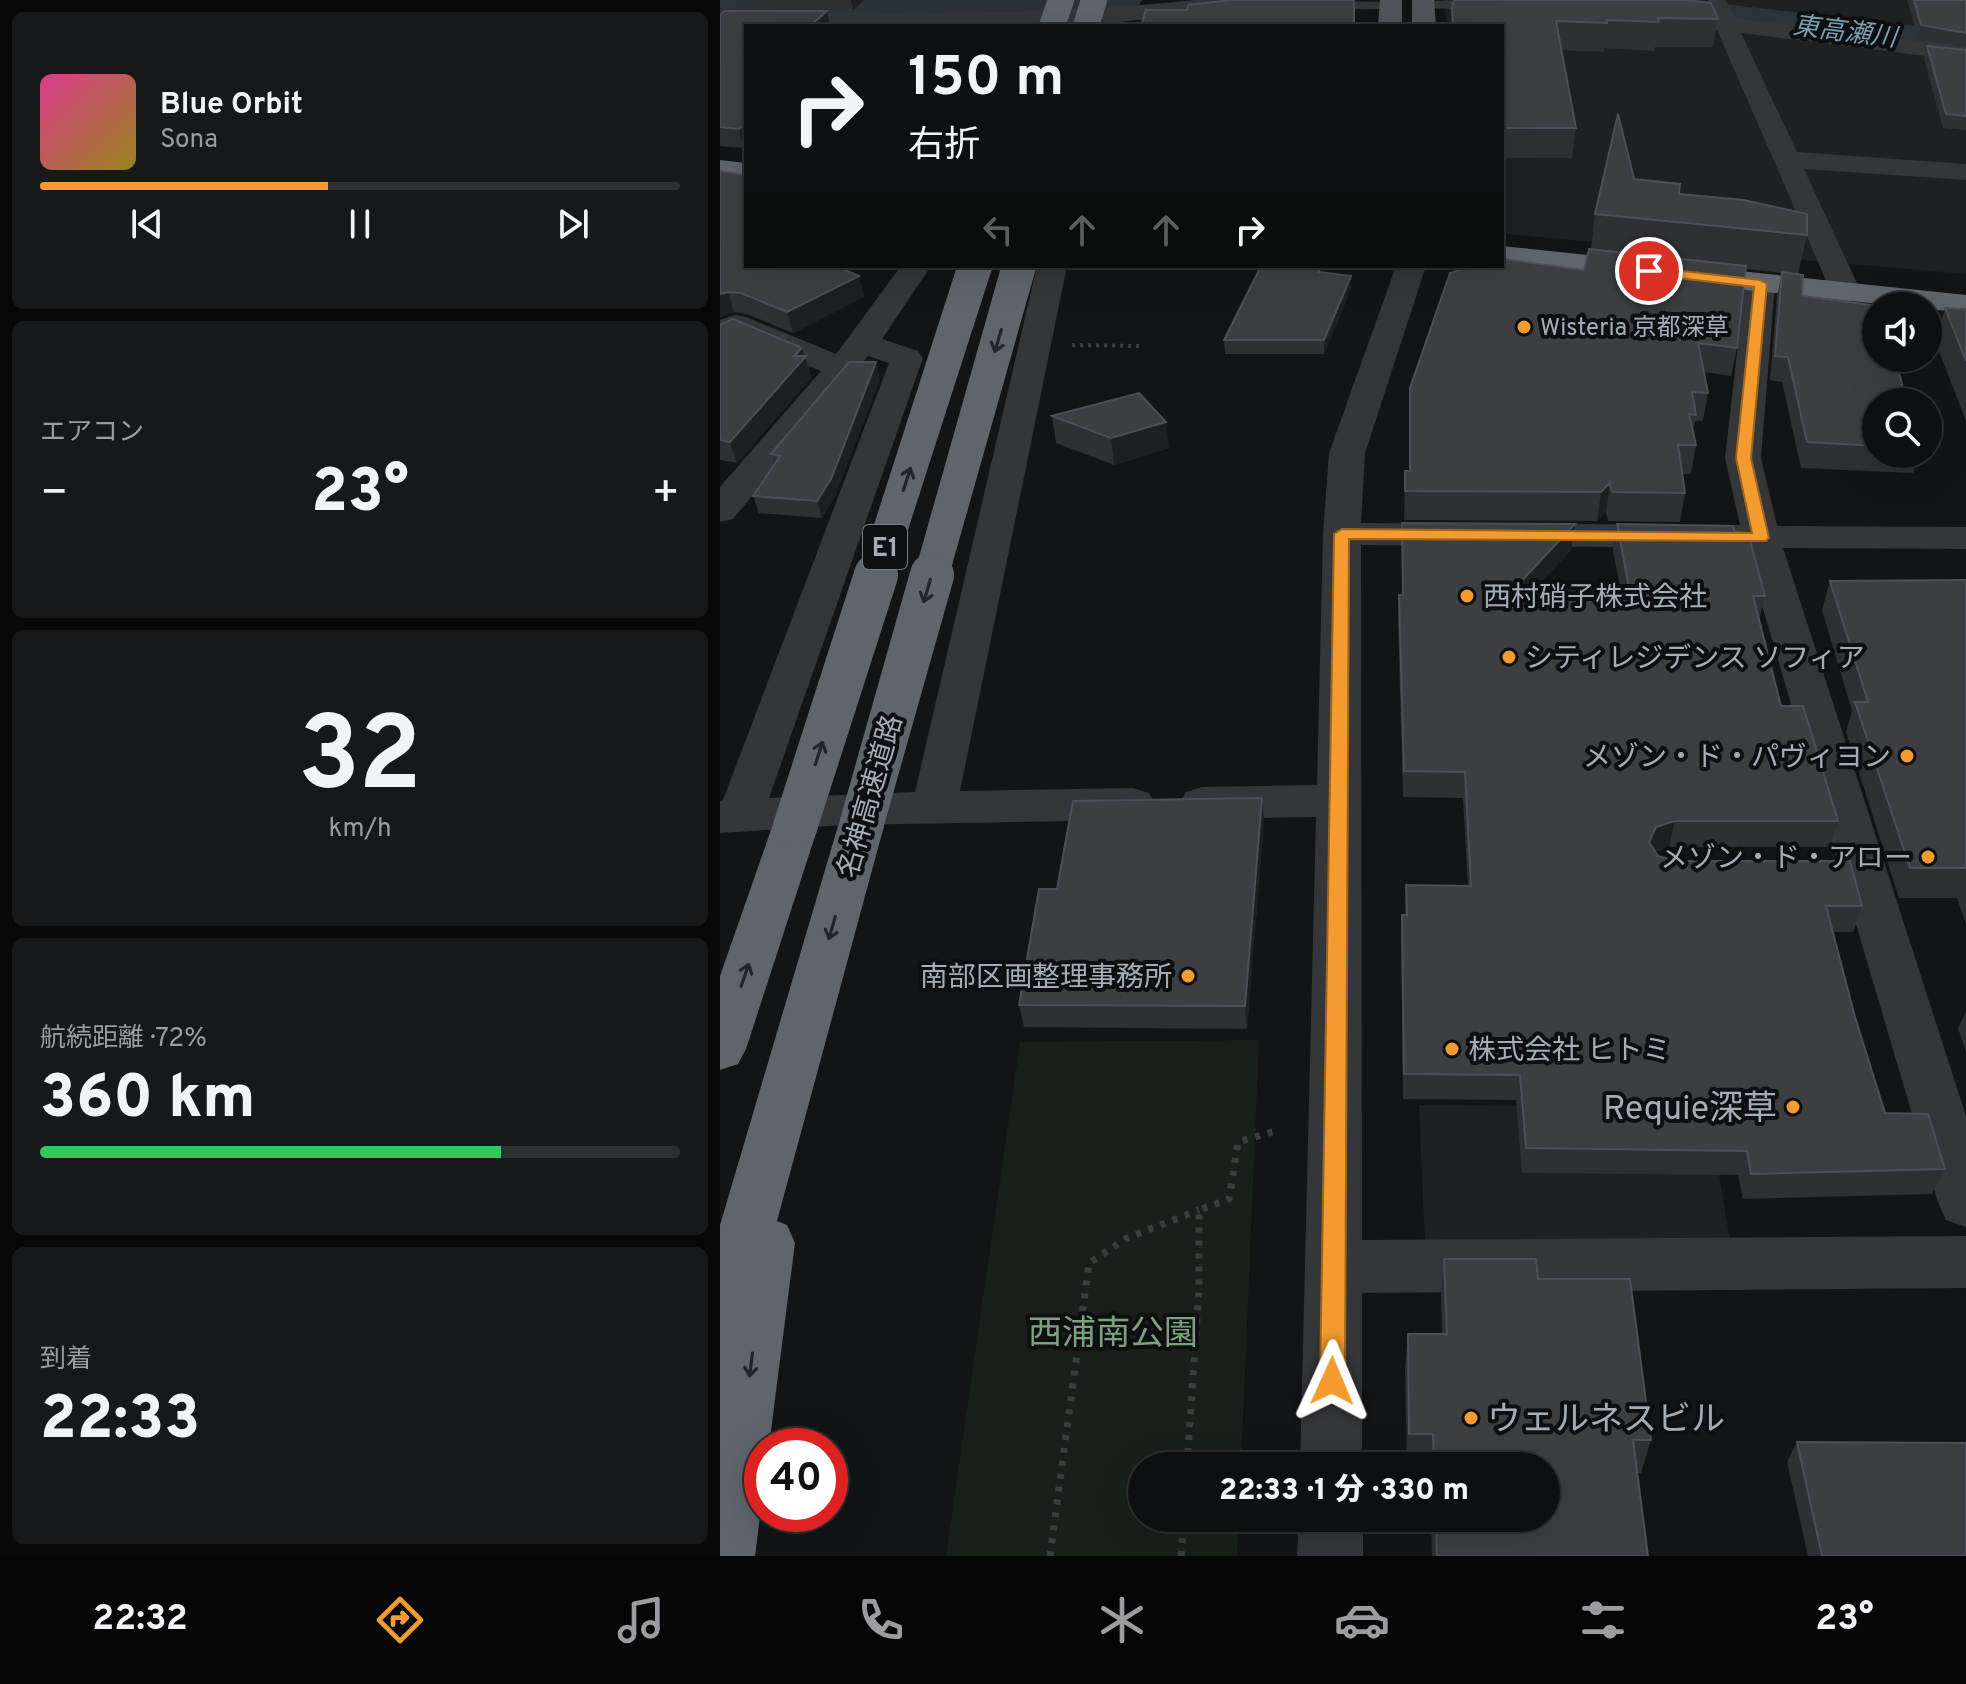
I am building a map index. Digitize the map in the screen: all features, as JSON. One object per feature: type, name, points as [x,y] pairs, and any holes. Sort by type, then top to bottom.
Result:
[{"type":"highway","points":[[1053,24],[1061,0]]},
{"type":"highway","points":[[1087,24],[1094,0]]},
{"type":"highway","points":[[720,168],[744,171]]},
{"type":"highway","points":[[1504,255],[1847,294],[1966,304]]},
{"type":"highway","name":"名神高速道路","points":[[720,1049],[795,827],[974,268]]},
{"type":"highway","name":"名神高速道路","points":[[720,1325],[1018,268]]},
{"type":"highway","points":[[722,1556],[786,1094]]},
{"type":"main road","points":[[1390,24],[1391,1]]},
{"type":"main road","points":[[1423,1],[1424,24]]},
{"type":"street","points":[[732,8],[884,6],[937,0]]},
{"type":"street","points":[[1303,24],[1304,1]]},
{"type":"street","points":[[732,8],[1018,14],[1119,12],[1231,2],[1391,1]]},
{"type":"street","points":[[1423,1],[1538,5]]},
{"type":"street","points":[[1632,12],[1720,13],[1966,36]]},
{"type":"street","points":[[1720,13],[1966,54]]},
{"type":"street","points":[[1720,13],[1847,294]]},
{"type":"street","points":[[1789,160],[1966,172]]},
{"type":"street","points":[[720,511],[734,472],[853,356],[915,268]]},
{"type":"street","points":[[934,808],[1052,268]]},
{"type":"street","points":[[1331,1452],[1342,534],[1347,453],[1410,268]]},
{"type":"street","points":[[1760,284],[1743,458],[1841,867],[1966,1202]]},
{"type":"street","points":[[720,336],[735,324],[853,356],[907,358],[730,815],[1338,801]]},
{"type":"street","points":[[1342,534],[1966,538]]},
{"type":"street","points":[[1333,1267],[1966,1262]]},
{"type":"street","points":[[1330,1556],[1331,1532]]},
{"type":"path","points":[[1094,346],[1139,346]]},
{"type":"path","points":[[1050,1556],[1089,1263],[1127,1238],[1229,1199],[1238,1142],[1279,1130]]},
{"type":"path","points":[[1188,1452],[1199,1289],[1199,1210]]},
{"type":"path","points":[[1181,1556],[1183,1532]]},
{"type":"shaded area","points":[[1444,0],[1966,0],[1966,274],[1505,234],[1504,24],[1447,24]]},
{"type":"shaded area","points":[[1419,1105],[1708,1107],[1730,1241],[1425,1243]]},
{"type":"green space","name":"西浦南公園","points":[[1259,1040],[1242,1452],[1128,1452],[1128,1532],[1238,1532],[1237,1556],[946,1556],[1020,1042]]},
{"type":"building","points":[[1231,0],[1354,0],[1354,24],[1142,24],[1146,10],[1187,10],[1188,5]]},
{"type":"building","points":[[1454,0],[1686,0],[1711,3],[1718,19],[1658,18],[1659,22],[1607,20],[1607,23],[1556,21],[1576,128],[1504,128],[1504,24],[1453,24]]},
{"type":"building","points":[[1914,0],[1966,0],[1966,33],[1921,25]]},
{"type":"building","points":[[725,11],[827,11],[812,24],[744,24],[744,125],[739,129],[720,127],[720,15]]},
{"type":"building","points":[[1927,46],[1966,50],[1966,116],[1946,114]]},
{"type":"building","points":[[1618,114],[1634,179],[1680,184],[1679,194],[1744,200],[1807,214],[1807,235],[1595,214]]},
{"type":"building","points":[[720,171],[744,175],[744,268],[841,268],[859,276],[787,312],[741,293],[720,294]]},
{"type":"building","points":[[1589,249],[1746,266],[1737,348],[1698,343],[1708,393],[1692,392],[1696,415],[1689,414],[1696,445],[1678,445],[1685,493],[1612,492],[1610,483],[1601,492],[1405,491],[1405,471],[1410,471],[1410,388],[1450,273],[1466,268],[1504,268],[1504,259],[1584,270]]},
{"type":"building","points":[[1260,268],[1320,268],[1319,272],[1351,276],[1324,340],[1224,340]]},
{"type":"building","points":[[1782,272],[1803,275],[1802,296],[1862,304],[1862,372],[1899,372],[1903,388],[1862,388],[1862,445],[1807,442],[1788,357],[1775,356]]},
{"type":"building","points":[[1945,308],[1966,309],[1966,361]]},
{"type":"building","points":[[733,319],[802,348],[794,356],[806,356],[730,442],[720,440],[720,325]]},
{"type":"building","points":[[849,362],[876,362],[831,479],[817,501],[753,496],[780,456],[771,454]]},
{"type":"building","points":[[1139,393],[1166,422],[1111,438],[1052,416]]},
{"type":"building","points":[[1402,523],[1575,524],[1512,591],[1630,592],[1617,524],[1733,526],[1735,532],[1748,533],[1765,596],[1753,596],[1781,706],[1803,706],[1838,821],[1675,821],[1656,827],[1649,842],[1658,856],[1675,861],[1850,861],[1862,906],[1826,906],[1855,1017],[1885,1113],[1928,1114],[1945,1169],[1751,1174],[1747,1151],[1526,1148],[1520,1075],[1404,1074],[1402,915],[1407,915],[1406,885],[1471,886],[1465,772],[1404,771],[1399,595],[1403,595]]},
{"type":"building","points":[[1966,580],[1966,868],[1910,868],[1855,702],[1868,702],[1830,581]]},
{"type":"building","points":[[1262,798],[1245,1006],[1019,1005],[1039,889],[1057,889],[1073,801]]},
{"type":"building","points":[[1444,1259],[1536,1259],[1538,1279],[1630,1279],[1651,1440],[1633,1440],[1648,1556],[1437,1556],[1436,1532],[1560,1532],[1560,1452],[1434,1452],[1433,1434],[1409,1434],[1408,1334],[1447,1334]]},
{"type":"building","points":[[1797,1442],[1966,1443],[1966,1556],[1822,1556]]},
{"type":"waterway","name":"東高瀬川","points":[[720,10],[884,11],[1121,0]]},
{"type":"waterway","name":"東高瀬川","points":[[1581,0],[1966,45]]},
{"type":"place","name":"Wisteria 京都深草","points":[[1524,327]]},
{"type":"place","name":"西村硝子株式会社","points":[[1467,596]]},
{"type":"place","name":"シティレジデンス ソフィア","points":[[1509,657]]},
{"type":"place","name":"メゾン・ド・パヴィヨン","points":[[1907,756]]},
{"type":"place","name":"メゾン・ド・アロー","points":[[1928,857]]},
{"type":"place","name":"南部区画整理事務所","points":[[1188,976]]},
{"type":"place","name":"株式会社 ヒトミ","points":[[1452,1049]]},
{"type":"place","name":"Requie深草","points":[[1793,1107]]},
{"type":"place","name":"ウェルネスビル","points":[[1471,1418]]},
{"type":"route","points":[[1332,1381],[1342,534],[1761,538],[1743,458],[1760,284],[1649,271]]}]
